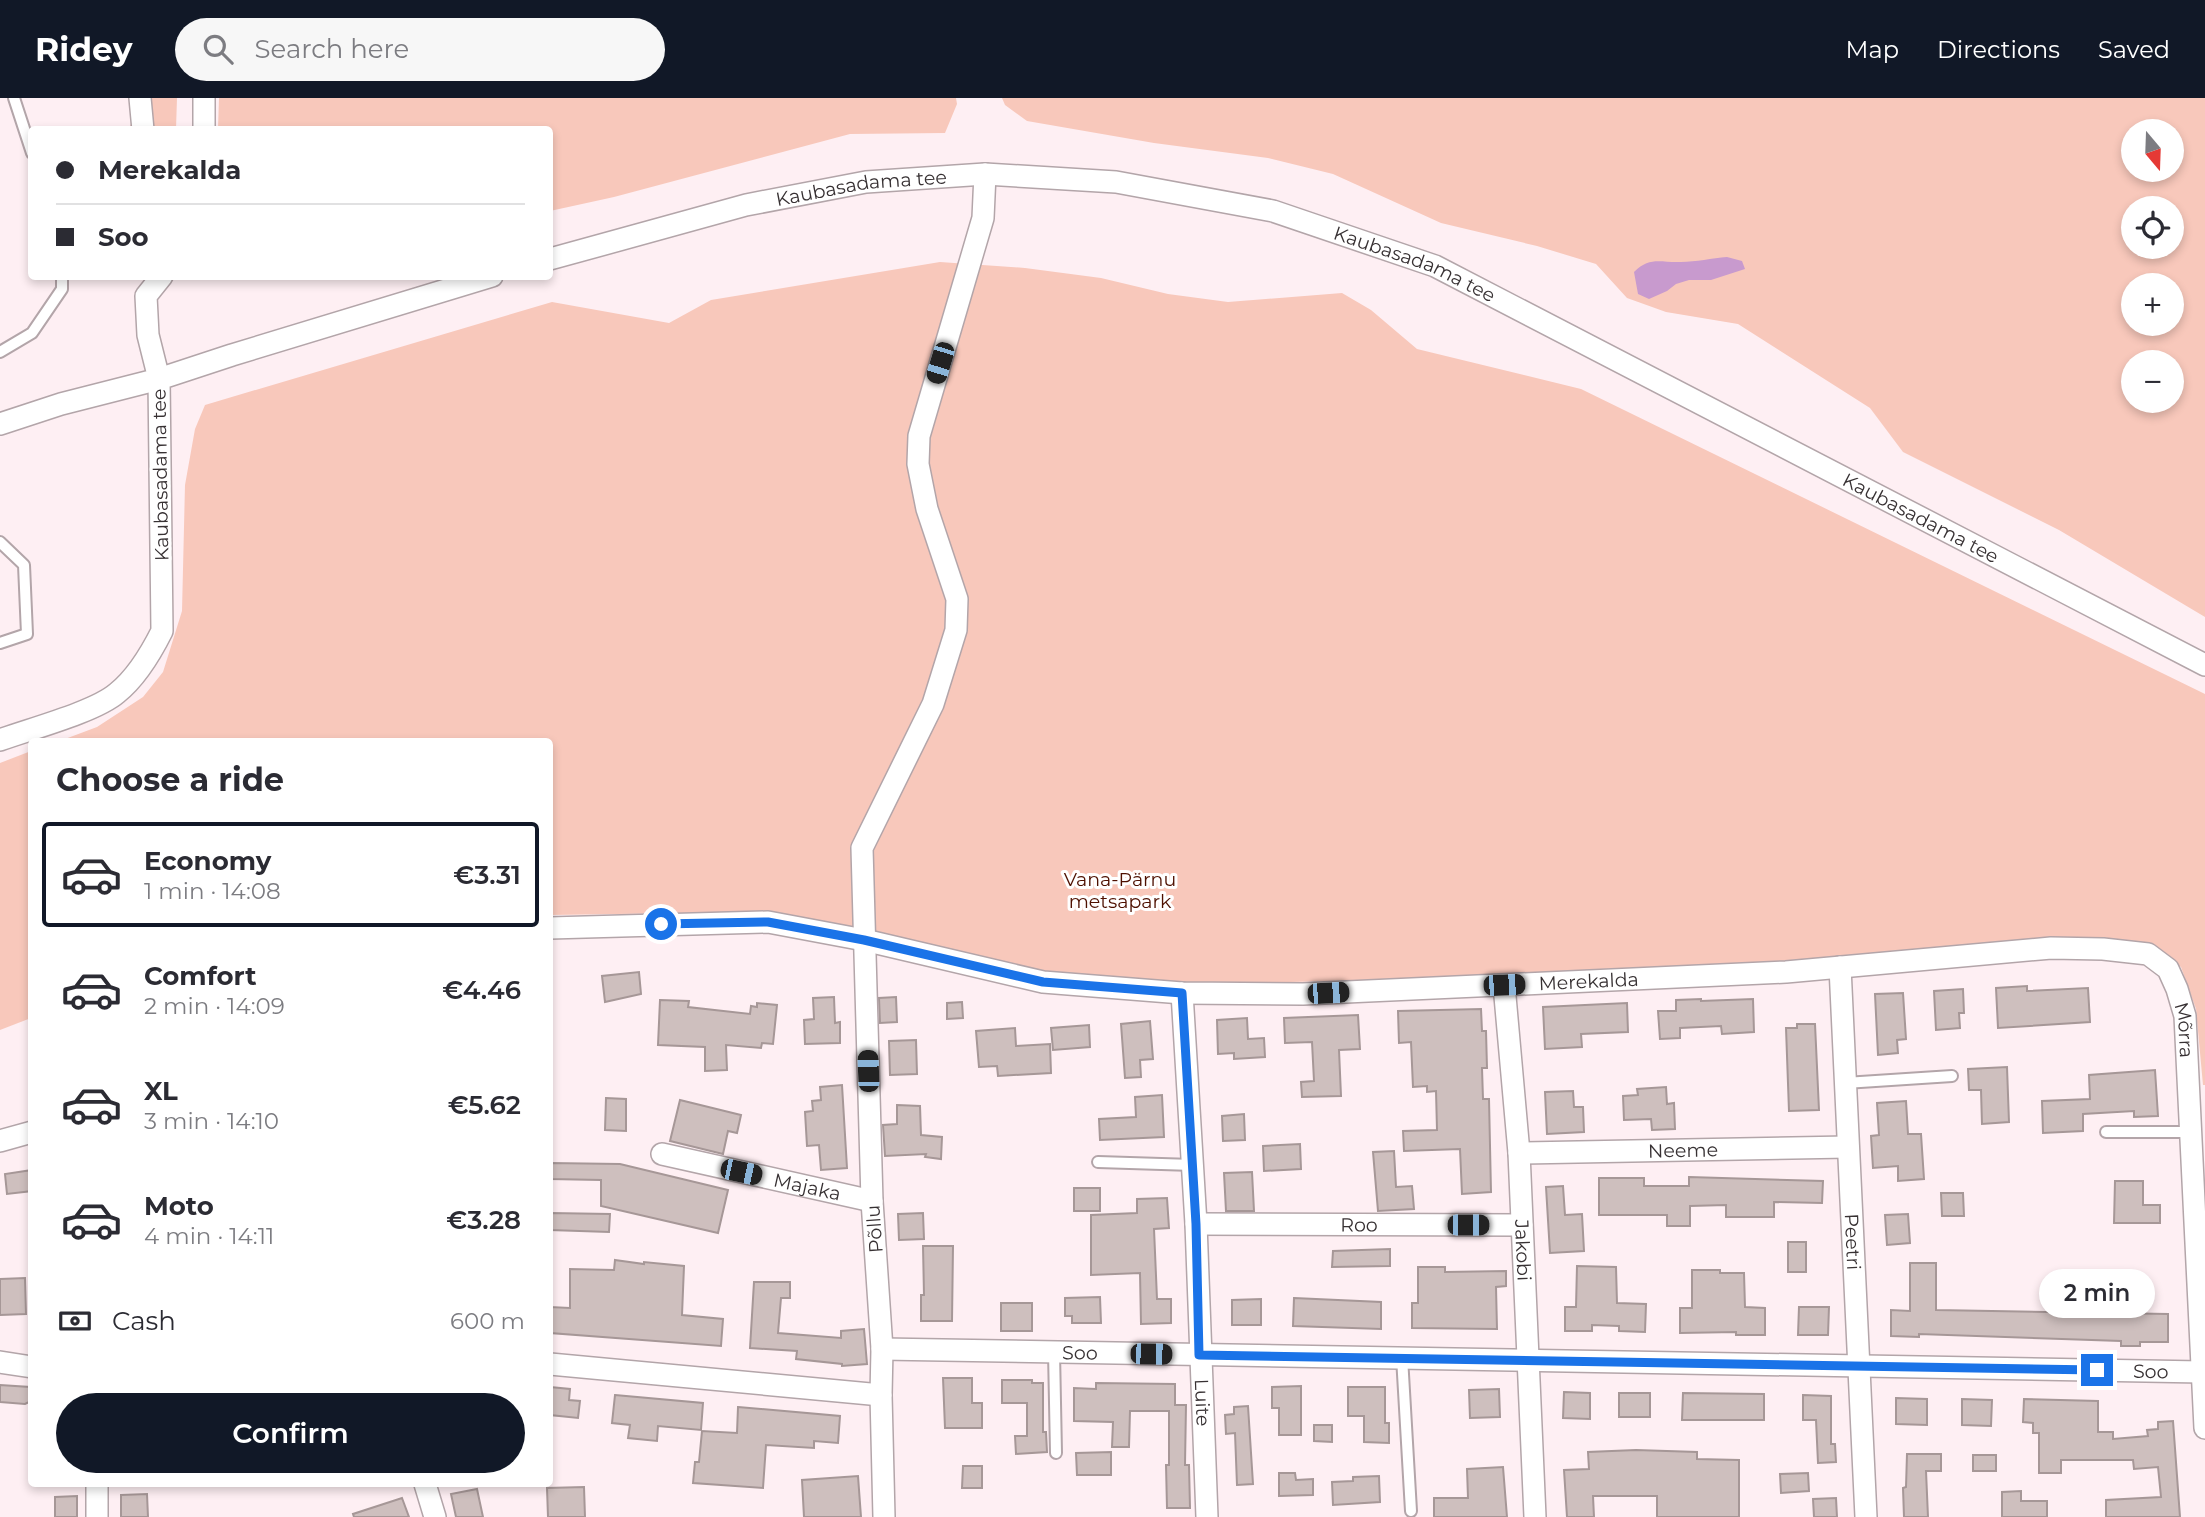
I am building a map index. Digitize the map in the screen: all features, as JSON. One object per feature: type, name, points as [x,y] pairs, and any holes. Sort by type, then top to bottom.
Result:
[{"type":"street","points":[[140,98],[143,126]]},
{"type":"street","points":[[204,126],[205,98]]},
{"type":"street","name":"Kaubasadama tee","points":[[553,258],[622,237],[759,202],[866,182],[985,174],[1116,183],[1273,211],[1435,266],[2205,665]]},
{"type":"street","name":"Põllu","points":[[884,1517],[882,1349],[872,1201],[862,848],[933,704],[956,630],[957,599],[927,509],[918,464],[919,436],[983,218],[985,174]]},
{"type":"street","points":[[0,424],[61,404],[159,379],[148,335],[146,296],[157,280]]},
{"type":"street","name":"Kaubasadama tee","points":[[0,740],[92,707],[117,694],[151,653],[162,631],[159,379],[479,280]]},
{"type":"street","name":"Merekalda","points":[[553,928],[768,922],[864,940],[1043,982],[1182,993],[1303,994],[1786,972],[2051,948],[2102,949],[2148,954],[2168,969]]},
{"type":"street","name":"Peetri","points":[[1840,967],[1866,1517]]},
{"type":"street","name":"Mõrra","points":[[2168,969],[2185,1016],[2197,1105],[2191,1132],[2205,1428]]},
{"type":"street","name":"Jakobi","points":[[1504,985],[1519,1153],[1535,1517]]},
{"type":"street","name":"Luite","points":[[1182,993],[1196,1224],[1207,1517]]},
{"type":"street","points":[[0,1141],[28,1133]]},
{"type":"street","name":"Neeme","points":[[1519,1153],[1848,1147]]},
{"type":"street","name":"Majaka","points":[[662,1154],[872,1201]]},
{"type":"street","name":"Roo","points":[[1196,1224],[1522,1225]]},
{"type":"street","name":"Soo","points":[[882,1349],[2202,1372]]},
{"type":"street","points":[[0,1362],[28,1366]]},
{"type":"street","points":[[553,1364],[881,1395]]},
{"type":"street","points":[[97,1487],[97,1517]]},
{"type":"street","points":[[426,1487],[435,1517]]},
{"type":"lane","points":[[14,98],[28,141]]},
{"type":"lane","points":[[0,352],[32,333],[62,289],[62,280]]},
{"type":"lane","points":[[0,542],[24,565],[27,634],[0,643]]},
{"type":"lane","points":[[1845,1083],[1952,1076]]},
{"type":"lane","points":[[2106,1132],[2191,1132]]},
{"type":"lane","points":[[1098,1162],[1193,1164]]},
{"type":"lane","points":[[1054,1352],[1056,1453]]},
{"type":"lane","points":[[1402,1357],[1411,1511]]},
{"type":"green space","points":[[139,98],[177,98],[176,126],[130,126],[139,108]]},
{"type":"green space","points":[[219,98],[956,98],[957,104],[945,133],[850,134],[614,197],[553,210],[553,126],[218,126]]},
{"type":"green space","points":[[1002,98],[2205,98],[2205,617],[2059,530],[1903,452],[1870,408],[1738,324],[1666,312],[1627,298],[1596,264],[1537,246],[1441,223],[1333,174],[1268,158],[1154,143],[1027,121],[1005,105]]},
{"type":"green space","name":"Vana-Pärnu metsapark","points":[[940,262],[1025,268],[1101,278],[1168,294],[1228,302],[1342,293],[1371,310],[1417,349],[1581,389],[2205,694],[2205,1085],[2196,1009],[2181,967],[2147,947],[1499,977],[1207,984],[1039,974],[754,912],[553,915],[553,738],[68,738],[97,727],[143,697],[163,672],[182,611],[185,485],[195,429],[205,405],[552,302],[669,323],[711,300]]},
{"type":"green space","points":[[28,752],[28,1019],[0,1030],[0,763]]},
{"type":"shaded area","points":[[1727,257],[1742,261],[1745,269],[1711,280],[1689,280],[1676,284],[1649,299],[1638,294],[1634,272],[1645,264]]},
{"type":"building","points":[[639,972],[641,994],[605,1002],[602,976]]},
{"type":"building","points":[[2027,986],[2027,991],[2088,988],[2090,1022],[1998,1028],[1996,988]]},
{"type":"building","points":[[1963,989],[1964,1013],[1959,1013],[1960,1028],[1936,1030],[1934,991]]},
{"type":"building","points":[[1903,993],[1906,1039],[1897,1040],[1898,1053],[1878,1055],[1875,994]]},
{"type":"building","points":[[834,997],[835,1023],[840,1022],[840,1043],[805,1044],[804,1020],[814,1019],[813,998]]},
{"type":"building","points":[[896,997],[897,1022],[880,1023],[879,998]]},
{"type":"building","points":[[1753,999],[1754,1032],[1722,1034],[1721,1026],[1680,1028],[1680,1038],[1660,1039],[1658,1011],[1676,1011],[1676,1000]]},
{"type":"building","points":[[660,1000],[689,1001],[688,1007],[750,1014],[751,1006],[757,1007],[757,1003],[777,1005],[773,1044],[762,1043],[761,1048],[726,1045],[727,1070],[705,1071],[705,1047],[658,1045]]},
{"type":"building","points":[[962,1002],[963,1018],[947,1019],[947,1003]]},
{"type":"building","points":[[1627,1003],[1628,1032],[1581,1034],[1582,1047],[1545,1049],[1543,1007]]},
{"type":"building","points":[[1481,1009],[1482,1031],[1486,1031],[1487,1068],[1482,1068],[1483,1099],[1489,1099],[1491,1192],[1462,1194],[1460,1149],[1404,1151],[1403,1131],[1437,1130],[1436,1091],[1427,1092],[1427,1086],[1413,1087],[1411,1042],[1399,1043],[1398,1011]]},
{"type":"building","points":[[1358,1015],[1360,1049],[1339,1050],[1341,1096],[1302,1097],[1301,1082],[1314,1081],[1312,1042],[1285,1043],[1284,1018]]},
{"type":"building","points":[[1247,1018],[1248,1039],[1264,1038],[1265,1057],[1234,1059],[1234,1053],[1218,1054],[1217,1020]]},
{"type":"building","points":[[1150,1021],[1153,1059],[1140,1060],[1141,1077],[1125,1078],[1121,1024]]},
{"type":"building","points":[[1797,1024],[1815,1024],[1819,1110],[1789,1111],[1786,1028],[1797,1028]]},
{"type":"building","points":[[1089,1025],[1090,1047],[1053,1050],[1051,1028]]},
{"type":"building","points":[[1015,1028],[1016,1046],[1050,1044],[1051,1073],[998,1076],[997,1066],[979,1067],[976,1031]]},
{"type":"building","points":[[916,1040],[917,1074],[890,1075],[889,1041]]},
{"type":"building","points":[[2007,1067],[2009,1122],[1982,1124],[1981,1090],[1969,1090],[1968,1069]]},
{"type":"building","points":[[2155,1070],[2158,1116],[2134,1117],[2134,1111],[2083,1114],[2083,1131],[2043,1133],[2042,1101],[2090,1099],[2089,1075]]},
{"type":"building","points":[[842,1085],[847,1168],[821,1170],[819,1145],[807,1146],[805,1112],[813,1111],[812,1101],[821,1100],[820,1087]]},
{"type":"building","points":[[1666,1087],[1667,1104],[1674,1103],[1675,1129],[1652,1130],[1651,1119],[1624,1120],[1623,1096],[1638,1095],[1637,1089]]},
{"type":"building","points":[[1573,1091],[1574,1107],[1583,1107],[1584,1132],[1547,1134],[1545,1092]]},
{"type":"building","points":[[1162,1095],[1164,1137],[1100,1140],[1099,1119],[1136,1117],[1135,1097]]},
{"type":"building","points":[[606,1098],[626,1099],[626,1131],[605,1130]]},
{"type":"building","points":[[680,1100],[741,1115],[737,1133],[728,1131],[723,1154],[670,1141]]},
{"type":"building","points":[[1906,1101],[1908,1134],[1921,1134],[1924,1179],[1898,1181],[1898,1166],[1873,1168],[1871,1136],[1879,1135],[1877,1103]]},
{"type":"building","points":[[897,1105],[920,1106],[921,1135],[942,1137],[941,1159],[925,1157],[926,1154],[885,1156],[883,1125],[897,1124]]},
{"type":"building","points":[[1244,1114],[1245,1140],[1223,1141],[1222,1116]]},
{"type":"building","points":[[1300,1144],[1301,1169],[1264,1171],[1263,1146]]},
{"type":"building","points":[[1394,1151],[1396,1187],[1412,1186],[1414,1209],[1378,1211],[1373,1152]]},
{"type":"building","points":[[553,1163],[620,1164],[728,1190],[718,1233],[601,1206],[601,1180],[553,1179]]},
{"type":"building","points":[[28,1171],[28,1191],[7,1194],[5,1174]]},
{"type":"building","points":[[1252,1172],[1254,1211],[1226,1211],[1224,1173]]},
{"type":"building","points":[[1689,1177],[1823,1181],[1822,1203],[1774,1202],[1774,1217],[1726,1217],[1726,1205],[1690,1206],[1690,1226],[1667,1226],[1667,1215],[1599,1215],[1599,1178],[1644,1178],[1644,1186],[1689,1186]]},
{"type":"building","points":[[2115,1181],[2143,1181],[2143,1205],[2160,1205],[2160,1223],[2114,1223]]},
{"type":"building","points":[[1563,1186],[1565,1215],[1582,1214],[1584,1251],[1550,1253],[1546,1187]]},
{"type":"building","points":[[1074,1188],[1100,1188],[1100,1211],[1074,1211]]},
{"type":"building","points":[[1941,1193],[1963,1193],[1964,1216],[1942,1216]]},
{"type":"building","points":[[1167,1198],[1169,1228],[1154,1229],[1157,1299],[1171,1299],[1171,1323],[1141,1324],[1140,1273],[1091,1275],[1091,1215],[1137,1213],[1137,1199]]},
{"type":"building","points":[[553,1213],[610,1214],[609,1232],[553,1230]]},
{"type":"building","points":[[923,1213],[924,1239],[899,1240],[898,1214]]},
{"type":"building","points":[[1908,1214],[1910,1243],[1887,1245],[1885,1215]]},
{"type":"building","points":[[1788,1242],[1806,1242],[1806,1272],[1788,1272]]},
{"type":"building","points":[[923,1246],[953,1246],[952,1321],[921,1321],[921,1295],[924,1295]]},
{"type":"building","points":[[1390,1249],[1390,1266],[1332,1267],[1333,1251]]},
{"type":"building","points":[[615,1260],[684,1266],[682,1315],[723,1319],[721,1346],[553,1333],[553,1307],[570,1308],[570,1269],[614,1270]]},
{"type":"building","points":[[1910,1263],[1936,1263],[1936,1310],[2168,1314],[2168,1342],[2140,1342],[2140,1346],[2121,1346],[2121,1341],[1919,1334],[1919,1337],[1891,1336],[1891,1310],[1910,1311]]},
{"type":"building","points":[[1577,1266],[1616,1267],[1617,1303],[1646,1304],[1645,1332],[1619,1331],[1619,1326],[1592,1325],[1592,1331],[1565,1331],[1565,1307],[1576,1307]]},
{"type":"building","points":[[1418,1267],[1445,1267],[1445,1272],[1506,1271],[1506,1286],[1496,1287],[1497,1329],[1412,1328],[1412,1303],[1418,1303]]},
{"type":"building","points":[[1692,1270],[1744,1273],[1745,1307],[1765,1308],[1765,1335],[1736,1335],[1736,1332],[1680,1333],[1680,1308],[1692,1308]]},
{"type":"building","points":[[25,1278],[26,1314],[0,1315],[0,1279]]},
{"type":"building","points":[[754,1282],[790,1282],[790,1298],[781,1298],[778,1333],[841,1338],[841,1331],[864,1329],[867,1364],[842,1366],[796,1359],[797,1351],[750,1348]]},
{"type":"building","points":[[1100,1297],[1101,1323],[1072,1323],[1072,1316],[1065,1316],[1065,1298]]},
{"type":"building","points":[[1294,1298],[1381,1302],[1381,1329],[1293,1326]]},
{"type":"building","points":[[1261,1299],[1261,1325],[1232,1325],[1232,1300]]},
{"type":"building","points":[[1001,1303],[1032,1303],[1032,1331],[1001,1331]]},
{"type":"building","points":[[1799,1307],[1829,1307],[1828,1335],[1798,1335]]},
{"type":"building","points":[[943,1378],[972,1378],[972,1403],[982,1403],[982,1428],[945,1428]]},
{"type":"building","points":[[1002,1380],[1032,1380],[1032,1383],[1043,1383],[1043,1432],[1046,1432],[1047,1452],[1016,1454],[1015,1436],[1027,1436],[1027,1403],[1002,1403]]},
{"type":"building","points":[[1096,1383],[1175,1384],[1175,1405],[1186,1405],[1185,1465],[1189,1465],[1190,1508],[1167,1508],[1169,1411],[1130,1411],[1129,1447],[1112,1447],[1113,1422],[1074,1421],[1074,1388],[1096,1389]]},
{"type":"building","points":[[0,1385],[28,1387],[28,1402],[0,1402]]},
{"type":"building","points":[[1301,1386],[1301,1435],[1279,1435],[1279,1408],[1272,1408],[1272,1387]]},
{"type":"building","points":[[553,1387],[570,1389],[569,1400],[580,1401],[578,1418],[553,1415]]},
{"type":"building","points":[[1348,1387],[1385,1387],[1385,1423],[1389,1423],[1389,1443],[1364,1442],[1364,1416],[1348,1416]]},
{"type":"building","points":[[1499,1389],[1500,1417],[1470,1418],[1469,1390]]},
{"type":"building","points":[[1564,1392],[1590,1393],[1590,1419],[1563,1418]]},
{"type":"building","points":[[1619,1393],[1650,1393],[1650,1417],[1619,1417]]},
{"type":"building","points":[[1683,1393],[1764,1394],[1764,1420],[1682,1420]]},
{"type":"building","points":[[615,1395],[703,1403],[701,1430],[658,1426],[657,1441],[628,1438],[630,1425],[612,1423]]},
{"type":"building","points":[[1803,1395],[1831,1396],[1831,1444],[1835,1444],[1836,1462],[1818,1463],[1816,1420],[1803,1420]]},
{"type":"building","points":[[1896,1398],[1927,1399],[1927,1425],[1896,1424]]},
{"type":"building","points":[[1962,1399],[1992,1400],[1991,1426],[1962,1425]]},
{"type":"building","points":[[2024,1399],[2098,1401],[2098,1432],[2113,1432],[2113,1439],[2148,1436],[2147,1430],[2158,1429],[2158,1422],[2173,1421],[2180,1517],[2106,1517],[2106,1500],[2161,1497],[2158,1467],[2134,1469],[2133,1460],[2061,1460],[2061,1473],[2039,1473],[2039,1433],[2033,1433],[2033,1423],[2023,1422]]},
{"type":"building","points":[[1248,1406],[1253,1484],[1237,1485],[1235,1433],[1226,1434],[1225,1415],[1234,1414],[1234,1407]]},
{"type":"building","points":[[738,1407],[840,1416],[838,1443],[814,1441],[814,1448],[766,1445],[763,1488],[693,1483],[695,1462],[699,1462],[702,1431],[737,1433]]},
{"type":"building","points":[[1314,1425],[1332,1425],[1332,1442],[1314,1441]]},
{"type":"building","points":[[1111,1452],[1111,1475],[1077,1475],[1076,1453]]},
{"type":"building","points":[[1588,1452],[1697,1452],[1697,1459],[1739,1460],[1739,1517],[1657,1517],[1657,1496],[1593,1496],[1594,1517],[1567,1517],[1564,1470],[1589,1469]]},
{"type":"building","points":[[1907,1454],[1941,1454],[1941,1471],[1926,1471],[1928,1517],[1904,1517],[1903,1488],[1906,1487]]},
{"type":"building","points":[[1973,1455],[1996,1455],[1996,1471],[1973,1471]]},
{"type":"building","points":[[963,1466],[982,1466],[982,1488],[962,1488]]},
{"type":"building","points":[[1503,1467],[1507,1517],[1434,1517],[1434,1498],[1468,1498],[1467,1469]]},
{"type":"building","points":[[1279,1473],[1295,1473],[1296,1480],[1313,1479],[1313,1495],[1279,1496]]},
{"type":"building","points":[[1808,1473],[1809,1491],[1781,1493],[1780,1474]]},
{"type":"building","points":[[858,1476],[861,1517],[804,1517],[802,1480]]},
{"type":"building","points":[[1379,1476],[1380,1502],[1333,1505],[1332,1482],[1353,1481],[1353,1477]]},
{"type":"building","points":[[584,1487],[585,1517],[548,1517],[547,1488]]},
{"type":"building","points":[[477,1489],[483,1517],[456,1517],[451,1494]]},
{"type":"building","points":[[2021,1491],[2021,1501],[2047,1501],[2047,1517],[2002,1517],[2002,1492]]},
{"type":"building","points":[[147,1494],[148,1517],[121,1517],[121,1495]]},
{"type":"building","points":[[77,1496],[77,1517],[55,1517],[55,1497]]},
{"type":"building","points":[[402,1498],[409,1517],[354,1517],[353,1514]]},
{"type":"building","points":[[1836,1498],[1837,1517],[1814,1517],[1813,1499]]},
{"type":"route","points":[[661,924],[768,922],[864,940],[1043,982],[1182,993],[1196,1224],[1199,1355],[2097,1370]]}]
